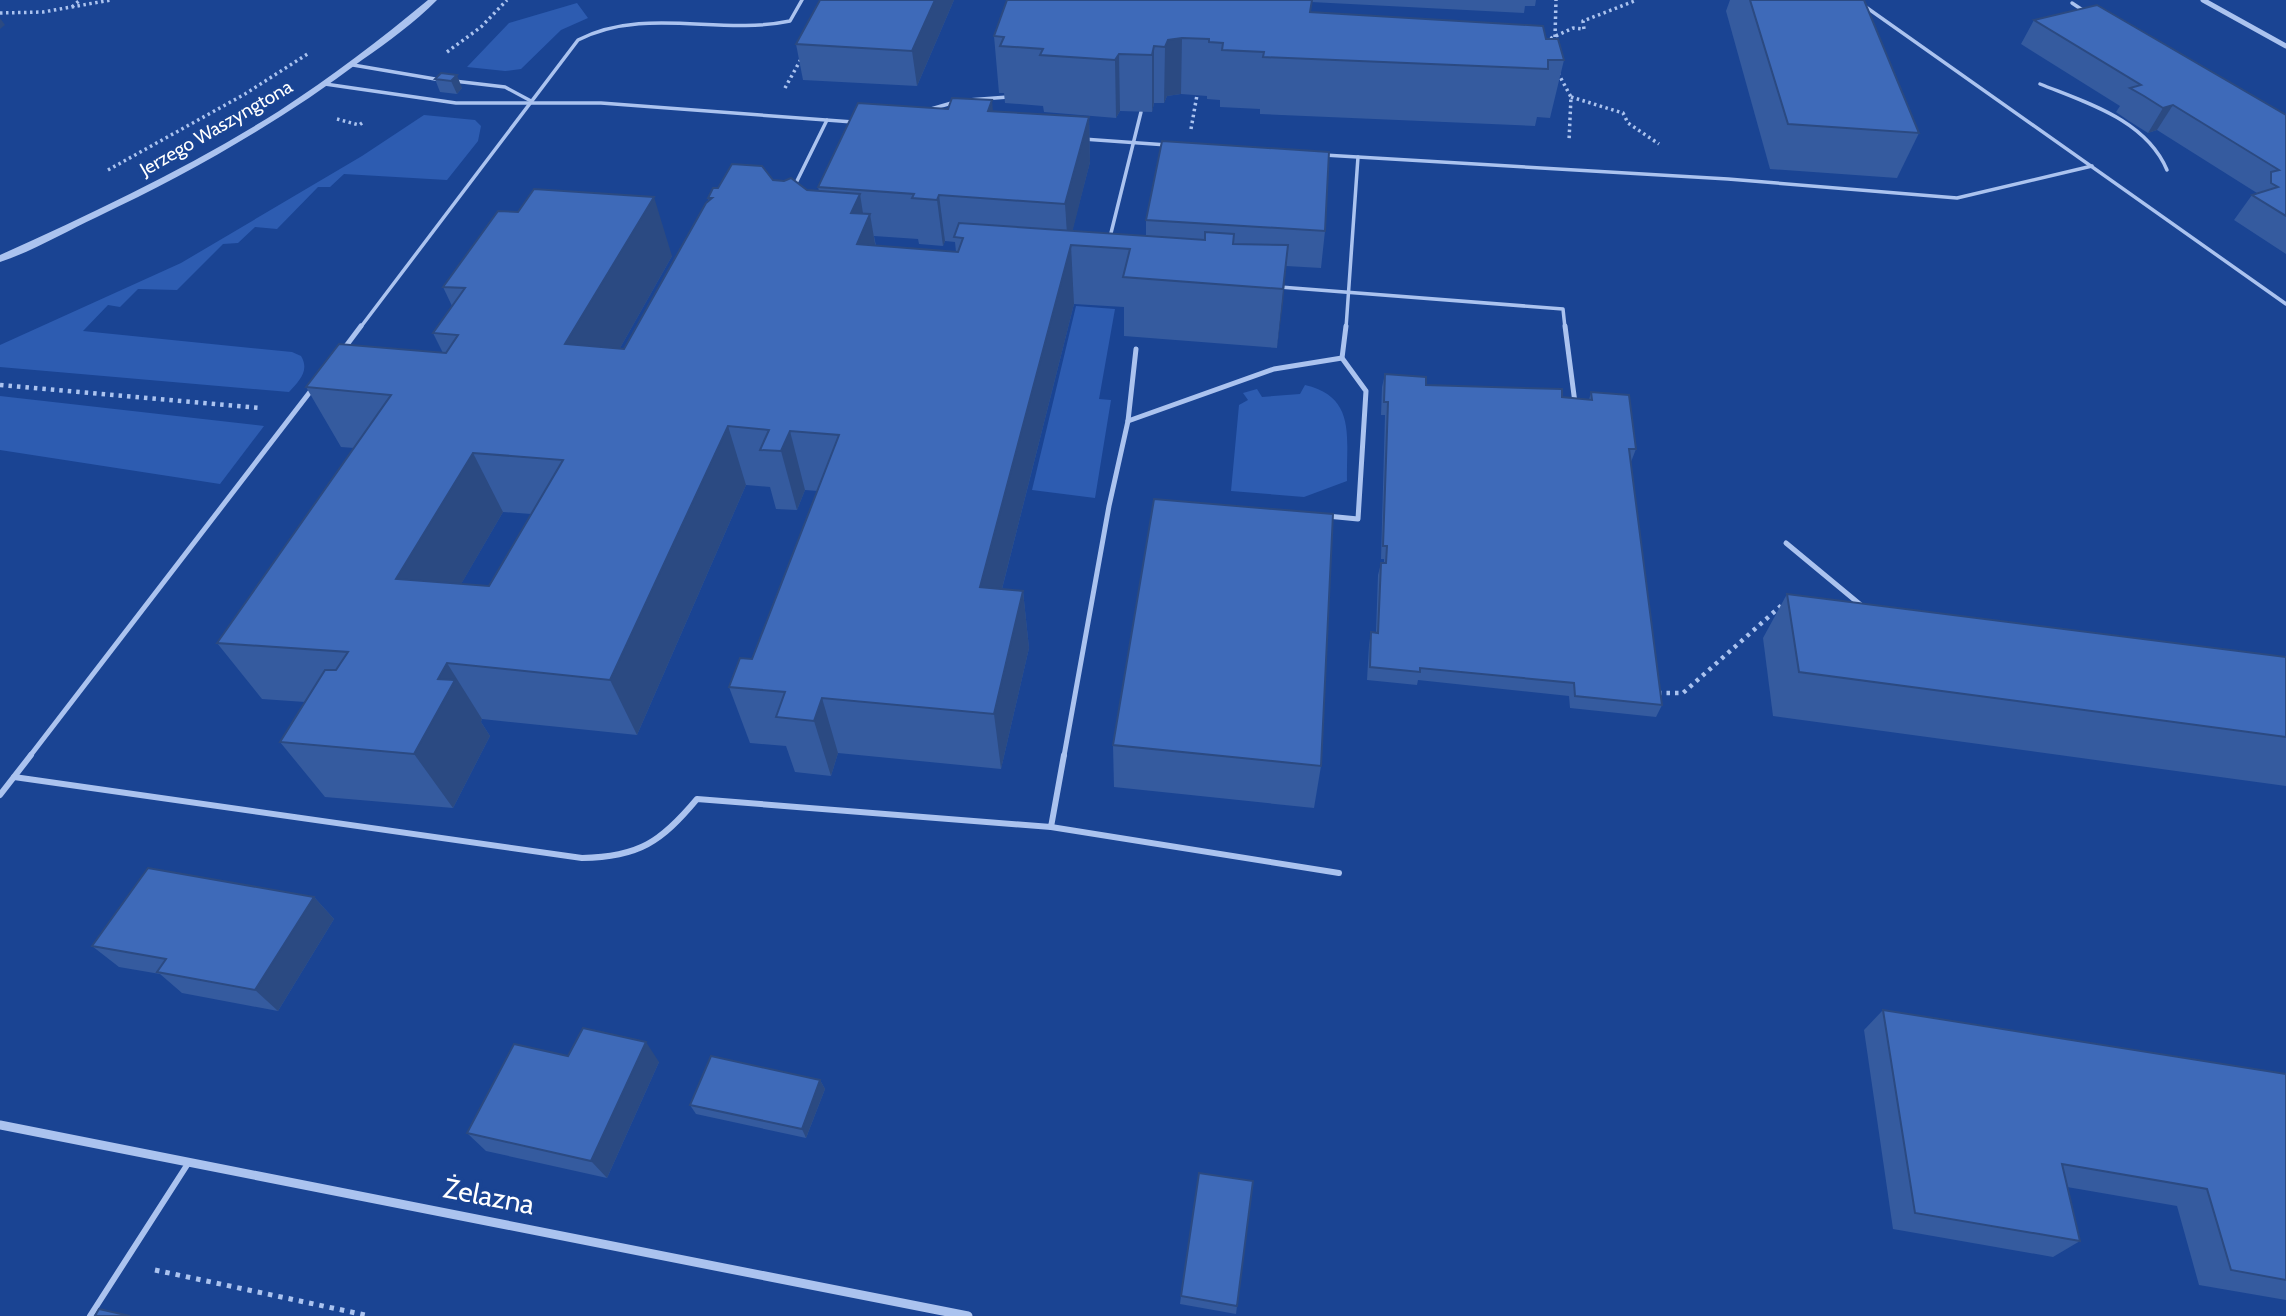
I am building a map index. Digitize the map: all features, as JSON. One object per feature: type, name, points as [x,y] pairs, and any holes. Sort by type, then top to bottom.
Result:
[{"type":"street","name":"Jerzego Waszyngtona","points":[[0,259],[159,183],[239,139],[353,65],[433,0]]},
{"type":"street","points":[[2203,0],[2286,46]]},
{"type":"street","name":"Żelazna","points":[[0,1125],[190,1160],[968,1316]]},
{"type":"lane","points":[[338,357],[578,40],[610,24],[677,22],[758,27],[790,21],[803,0]]},
{"type":"lane","points":[[1856,0],[2286,304]]},
{"type":"lane","points":[[2072,3],[2094,17]]},
{"type":"lane","points":[[353,65],[402,76],[505,87],[531,101]]},
{"type":"lane","points":[[326,84],[456,103],[601,103],[855,122]]},
{"type":"lane","points":[[2040,84],[2105,112],[2137,132],[2158,149],[2167,170]]},
{"type":"lane","points":[[919,114],[950,103],[1008,97]]},
{"type":"lane","points":[[1111,233],[1141,111]]},
{"type":"lane","points":[[793,189],[827,120]]},
{"type":"lane","points":[[1077,139],[1187,147]]},
{"type":"lane","points":[[1319,155],[1957,198],[2092,166]]},
{"type":"lane","points":[[1318,515],[1358,519],[1366,391],[1342,358],[1350,293],[1358,158]]},
{"type":"lane","points":[[1268,285],[1563,309],[1575,403]]},
{"type":"lane","points":[[1051,827],[1109,506],[1128,421],[1136,349]]},
{"type":"lane","points":[[1128,421],[1274,369],[1342,358]]},
{"type":"lane","points":[[0,794],[320,379]]},
{"type":"lane","points":[[1786,543],[1870,614]]},
{"type":"lane","points":[[14,777],[582,858],[615,859],[644,849],[676,825],[697,799],[1051,827],[1339,873]]},
{"type":"lane","points":[[90,1316],[190,1160]]},
{"type":"path","points":[[71,7],[80,0]]},
{"type":"path","points":[[0,13],[43,12],[111,0]]},
{"type":"path","points":[[439,58],[481,27],[507,0]]},
{"type":"path","points":[[1552,50],[1556,0]]},
{"type":"path","points":[[1537,43],[1573,28],[1584,29],[1583,21],[1637,0]]},
{"type":"path","points":[[779,98],[808,46],[790,21]]},
{"type":"path","points":[[102,173],[245,94],[315,49]]},
{"type":"path","points":[[1554,64],[1570,97],[1572,124],[1564,171]]},
{"type":"path","points":[[1548,72],[1561,78]]},
{"type":"path","points":[[1187,147],[1197,95]]},
{"type":"path","points":[[1570,97],[1623,113],[1628,124],[1671,152],[1674,177]]},
{"type":"path","points":[[0,385],[294,412]]},
{"type":"path","points":[[1653,693],[1683,693],[1820,571]]},
{"type":"path","points":[[125,1264],[370,1316]]},
{"type":"shaded area","points":[[577,3],[588,18],[561,30],[521,69],[505,71],[467,67],[509,23]]},
{"type":"shaded area","points":[[424,115],[475,120],[481,126],[478,141],[447,180],[344,174],[330,187],[318,187],[277,229],[255,227],[238,243],[223,244],[177,290],[138,289],[120,307],[108,305],[83,331],[292,352],[301,356],[304,371],[289,392],[0,367],[0,345],[181,263],[362,156]]},
{"type":"shaded area","points":[[1076,306],[1115,309],[1099,399],[1111,400],[1095,498],[1032,490]]},
{"type":"shaded area","points":[[1305,385],[1322,391],[1341,409],[1347,435],[1347,481],[1304,497],[1231,491],[1239,405],[1248,400],[1243,393],[1257,389],[1262,397],[1300,394]]},
{"type":"shaded area","points":[[0,396],[264,426],[220,484],[0,450]]},
{"type":"building","points":[[820,0],[935,0],[912,51],[796,44]]},
{"type":"building","points":[[1007,0],[1312,0],[1310,12],[1543,26],[1546,39],[1558,39],[1564,60],[1548,60],[1548,69],[1263,57],[1264,52],[1222,50],[1223,43],[1209,42],[1209,39],[1182,38],[1168,40],[1165,47],[1154,46],[1152,55],[1119,54],[1115,60],[1040,55],[1043,49],[1000,46],[1004,37],[994,36]]},
{"type":"building","points":[[1750,0],[1864,0],[1919,133],[1788,124]]},
{"type":"building","points":[[2097,5],[2286,115],[2286,216],[2252,195],[2278,187],[2271,183],[2271,172],[2279,170],[2173,105],[2163,108],[2130,88],[2141,85],[2034,20]]},
{"type":"building","points":[[441,73],[457,75],[451,81],[435,79]]},
{"type":"building","points":[[952,98],[992,100],[988,111],[1089,117],[1065,204],[939,195],[937,200],[912,198],[914,194],[818,187],[858,103],[948,109]]},
{"type":"building","points":[[1162,141],[1329,152],[1325,231],[1146,220]]},
{"type":"building","points":[[732,164],[762,166],[773,180],[784,181],[791,178],[807,190],[860,194],[851,213],[870,214],[857,244],[958,252],[963,238],[954,237],[959,223],[1205,240],[1205,232],[1234,234],[1233,244],[1288,245],[1283,289],[1123,277],[1130,249],[1071,245],[980,587],[1023,591],[994,714],[822,698],[814,721],[776,717],[785,692],[729,687],[740,658],[752,659],[839,435],[790,431],[781,451],[760,450],[769,430],[728,426],[610,680],[447,663],[438,679],[455,680],[414,754],[280,742],[325,670],[336,670],[348,652],[217,643],[391,395],[306,387],[339,344],[446,353],[458,335],[433,333],[465,288],[443,287],[498,211],[518,212],[534,189],[654,197],[565,344],[624,349],[706,203],[712,198],[708,198],[713,188],[718,188]],"holes":[[[473,453],[563,460],[489,586],[396,579]]]},
{"type":"building","points":[[1385,374],[1426,377],[1426,385],[1562,389],[1562,397],[1592,400],[1591,392],[1629,395],[1636,449],[1629,449],[1662,705],[1575,696],[1574,683],[1420,668],[1420,672],[1370,667],[1371,632],[1378,633],[1381,563],[1386,563],[1387,546],[1383,546],[1388,402],[1384,402]]},
{"type":"building","points":[[1154,499],[1333,514],[1321,766],[1113,745]]},
{"type":"building","points":[[1787,594],[2286,657],[2286,737],[1799,672]]},
{"type":"building","points":[[148,868],[314,897],[255,990],[157,972],[166,959],[92,946]]},
{"type":"building","points":[[1883,1010],[2286,1074],[2286,1280],[2231,1270],[2207,1189],[2062,1164],[2080,1241],[1915,1213]]},
{"type":"building","points":[[583,1028],[646,1042],[591,1161],[467,1133],[514,1044],[568,1056]]},
{"type":"building","points":[[711,1056],[820,1080],[802,1129],[690,1105]]},
{"type":"building","points":[[1199,1173],[1253,1181],[1237,1306],[1181,1296]]},
{"type":"building","points":[[99,1309],[130,1316],[95,1316]]}]
